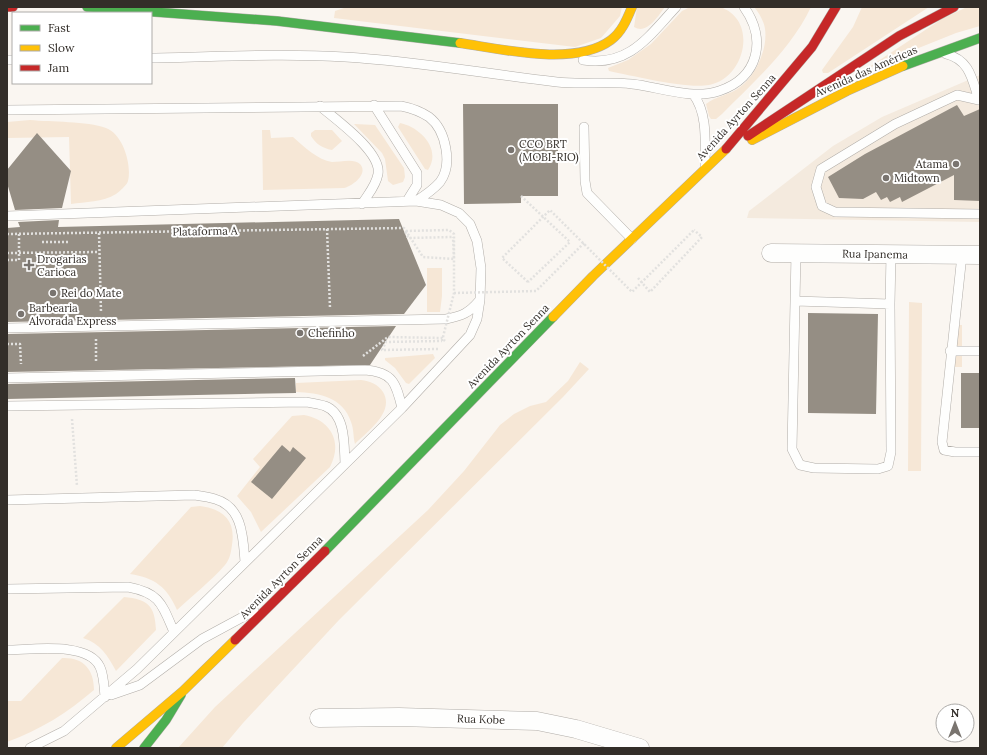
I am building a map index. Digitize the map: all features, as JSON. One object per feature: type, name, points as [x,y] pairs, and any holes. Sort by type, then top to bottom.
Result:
[{"type":"main road","points":[[7,7],[13,7]]},
{"type":"main road","points":[[87,7],[277,21],[554,55],[591,51],[609,43],[623,30],[632,7]]},
{"type":"main road","name":"Avenida Ayrton Senna","points":[[116,748],[183,691],[279,598],[593,276],[722,154],[812,47],[836,7]]},
{"type":"main road","points":[[722,154],[788,108],[899,36],[954,7]]},
{"type":"main road","name":"Avenida das Américas","points":[[722,154],[776,130],[860,84],[939,52],[980,38]]},
{"type":"main road","name":"Avenida Ayrton Senna","points":[[144,748],[166,720],[183,691]]},
{"type":"street","name":"Rua Ipanema","points":[[771,253],[980,255]]},
{"type":"street","name":"Rua Kobe","points":[[319,718],[399,717],[537,721],[576,729],[640,748]]},
{"type":"lane","points":[[554,55],[588,61],[609,60],[628,54],[642,44],[676,7]]},
{"type":"lane","points":[[152,58],[344,57],[404,62],[558,82],[632,84],[693,94],[719,91],[741,79],[749,70],[754,59],[757,46],[756,33],[752,19],[744,7]]},
{"type":"lane","points":[[939,52],[957,57],[969,70],[979,100]]},
{"type":"lane","points":[[693,94],[698,100],[704,120],[706,169]]},
{"type":"lane","points":[[979,100],[957,95],[895,124],[821,169],[816,187],[822,206],[835,212],[980,214]]},
{"type":"lane","points":[[374,105],[417,173],[417,185],[411,201]]},
{"type":"lane","points":[[7,110],[374,105],[401,106],[416,110],[430,118],[440,131],[446,148],[446,167],[440,181],[429,192],[411,201]]},
{"type":"lane","points":[[320,106],[359,140],[374,157],[379,173],[374,186],[362,204]]},
{"type":"lane","points":[[584,127],[585,181],[587,193],[632,239]]},
{"type":"lane","points":[[7,216],[411,201],[441,205],[459,213],[470,224],[477,241],[481,268],[480,300],[476,319],[470,335],[402,408],[137,669],[106,697],[64,731],[30,748]]},
{"type":"lane","points":[[796,253],[792,449],[800,465],[814,468],[878,469],[888,466],[892,452],[890,304],[891,254]]},
{"type":"lane","points":[[962,255],[950,351],[942,442],[944,450],[955,452],[980,452]]},
{"type":"lane","points":[[7,328],[446,319],[471,311],[480,300]]},
{"type":"lane","points":[[794,301],[890,304]]},
{"type":"lane","points":[[950,351],[980,351]]},
{"type":"lane","points":[[7,378],[365,370],[378,371],[391,379],[397,386],[402,408]]},
{"type":"lane","points":[[7,406],[306,402],[326,406],[339,419],[343,436],[345,463]]},
{"type":"lane","points":[[7,500],[194,496],[215,499],[229,505],[237,516],[242,533],[245,562]]},
{"type":"lane","points":[[7,589],[128,587],[145,590],[158,599],[165,610],[174,632]]},
{"type":"lane","points":[[106,697],[140,685],[202,639],[279,598]]},
{"type":"lane","points":[[7,650],[67,649],[80,651],[92,656],[100,666],[106,697]]},
{"type":"path","points":[[521,196],[570,242],[528,282],[502,258],[550,210],[632,292],[694,230],[702,237],[650,292],[638,278]]},
{"type":"path","name":"Plataforma A","points":[[7,234],[404,228],[424,257],[454,259],[453,237],[408,238],[405,231],[449,230],[454,234],[454,293]]},
{"type":"path","points":[[327,229],[330,312]]},
{"type":"path","points":[[99,233],[102,316]]},
{"type":"path","points":[[7,260],[19,260],[18,234]]},
{"type":"path","points":[[42,242],[69,242]]},
{"type":"path","points":[[362,357],[388,337],[442,338],[444,345],[441,349],[382,350],[386,342],[442,341],[454,293],[536,291],[584,243]]},
{"type":"path","points":[[7,253],[99,252]]},
{"type":"path","points":[[96,336],[96,362]]},
{"type":"path","points":[[7,344],[20,344],[21,364]]},
{"type":"path","points":[[71,405],[77,498]]},
{"type":"shaded area","points":[[347,7],[622,7],[620,16],[601,38],[575,47],[334,18],[335,11]]},
{"type":"shaded area","points":[[637,7],[665,7],[648,27],[639,29],[634,27]]},
{"type":"shaded area","points":[[690,7],[720,7],[732,14],[740,24],[743,36],[743,49],[739,61],[731,72],[721,80],[709,85],[699,86],[674,84],[609,71],[608,68],[628,60],[651,44],[682,11]]},
{"type":"shaded area","points":[[754,7],[811,7],[793,37],[771,64],[722,114],[716,119],[711,119],[706,104],[740,87],[751,76],[760,61],[765,45],[765,29],[761,17]]},
{"type":"shaded area","points":[[862,7],[929,7],[828,73],[823,73],[822,70],[853,27]]},
{"type":"shaded area","points":[[967,7],[980,7],[980,26],[956,33],[866,69],[942,19]]},
{"type":"shaded area","name":"Midtown","points":[[980,75],[980,222],[747,218],[749,211],[833,146],[882,117]]},
{"type":"shaded area","points":[[30,120],[89,124],[112,131],[125,151],[129,167],[128,181],[125,186],[116,194],[105,199],[71,204],[69,137],[7,138],[7,122]]},
{"type":"shaded area","points":[[400,123],[415,129],[427,140],[431,147],[432,154],[432,162],[428,170],[425,169],[398,127]]},
{"type":"shaded area","points":[[354,124],[375,125],[404,168],[405,177],[403,182],[393,185],[388,181],[385,159],[382,153]]},
{"type":"shaded area","points":[[262,130],[270,130],[271,138],[293,137],[311,152],[327,161],[357,162],[362,168],[361,175],[355,182],[344,188],[263,190]]},
{"type":"shaded area","points":[[315,130],[332,130],[342,141],[332,150],[325,148],[317,143],[311,136],[311,133]]},
{"type":"shaded area","points":[[427,268],[442,268],[442,296],[440,312],[427,312]]},
{"type":"shaded area","points":[[909,302],[922,303],[921,471],[908,471]]},
{"type":"shaded area","points":[[953,325],[962,325],[962,367],[952,367]]},
{"type":"shaded area","points":[[433,354],[435,358],[409,384],[406,383],[395,368],[385,360],[385,358]]},
{"type":"shaded area","points":[[580,362],[589,369],[563,397],[339,620],[243,723],[222,748],[178,748],[215,707],[428,510],[464,471],[500,425],[514,414],[530,406],[546,402],[568,381]]},
{"type":"shaded area","points":[[361,380],[374,383],[381,389],[386,399],[386,407],[383,414],[373,427],[355,444],[352,425],[342,407],[329,398],[321,395],[296,392],[296,383]]},
{"type":"shaded area","points":[[304,415],[321,422],[328,427],[335,441],[334,458],[330,467],[261,532],[251,512],[237,496],[260,467],[253,459],[292,416]]},
{"type":"shaded area","points":[[200,506],[221,513],[230,522],[233,536],[231,553],[227,563],[220,571],[177,610],[169,595],[159,585],[146,578],[130,574],[191,507]]},
{"type":"shaded area","points":[[124,597],[139,600],[149,605],[154,615],[156,630],[116,671],[110,660],[99,647],[83,638]]},
{"type":"shaded area","points":[[62,658],[76,660],[86,666],[92,676],[94,690],[53,720],[31,732],[7,742],[7,701],[21,701]]},
{"type":"building","name":"CCO BRT (MOBI-RIO)","points":[[463,104],[558,104],[558,196],[521,196],[521,203],[464,204]]},
{"type":"building","points":[[957,105],[964,116],[980,109],[980,201],[954,200],[954,175],[902,202],[900,197],[890,202],[887,197],[881,200],[876,192],[863,199],[839,198],[828,177],[865,154]]},
{"type":"building","points":[[37,133],[71,171],[62,208],[15,210],[7,183],[7,170]]},
{"type":"building","points":[[399,219],[426,285],[404,314],[7,322],[7,228],[20,227],[18,222],[59,220],[58,227]]},
{"type":"building","points":[[808,313],[878,314],[876,414],[808,413]]},
{"type":"building","points":[[396,326],[370,365],[7,372],[7,334]]},
{"type":"building","points":[[961,373],[980,373],[980,428],[961,428]]},
{"type":"building","points":[[295,378],[296,393],[7,399],[7,384]]},
{"type":"building","points":[[282,445],[290,452],[293,447],[306,458],[272,499],[251,482]]},
{"type":"traffic: fast","points":[[87,7],[277,21],[460,43]]},
{"type":"traffic: fast","points":[[903,66],[980,38]]},
{"type":"traffic: fast","points":[[325,551],[553,317]]},
{"type":"traffic: fast","points":[[144,748],[166,720],[181,695]]},
{"type":"traffic: slow","points":[[460,43],[537,54],[578,53],[596,48],[615,37],[624,25],[632,7]]},
{"type":"traffic: slow","points":[[752,140],[847,91],[903,66]]},
{"type":"traffic: slow","points":[[553,317],[593,276],[726,149]]},
{"type":"traffic: slow","points":[[116,748],[183,691],[235,640]]},
{"type":"traffic: jam","points":[[7,7],[13,7]]},
{"type":"traffic: jam","points":[[726,149],[812,47],[836,7]]},
{"type":"traffic: jam","points":[[748,136],[899,36],[954,7]]},
{"type":"traffic: jam","points":[[235,640],[325,551]]},
{"type":"place","name":"CCO BRT (MOBI-RIO)","points":[[511,150]]},
{"type":"place","name":"Atama","points":[[956,164]]},
{"type":"place","name":"Midtown","points":[[886,178]]},
{"type":"place","name":"Drogarias Carioca","points":[[29,265]]},
{"type":"place","name":"Rei do Mate","points":[[53,293]]},
{"type":"place","name":"Barbearia Alvorada Express","points":[[21,314]]},
{"type":"place","name":"Chefinho","points":[[300,333]]}]
